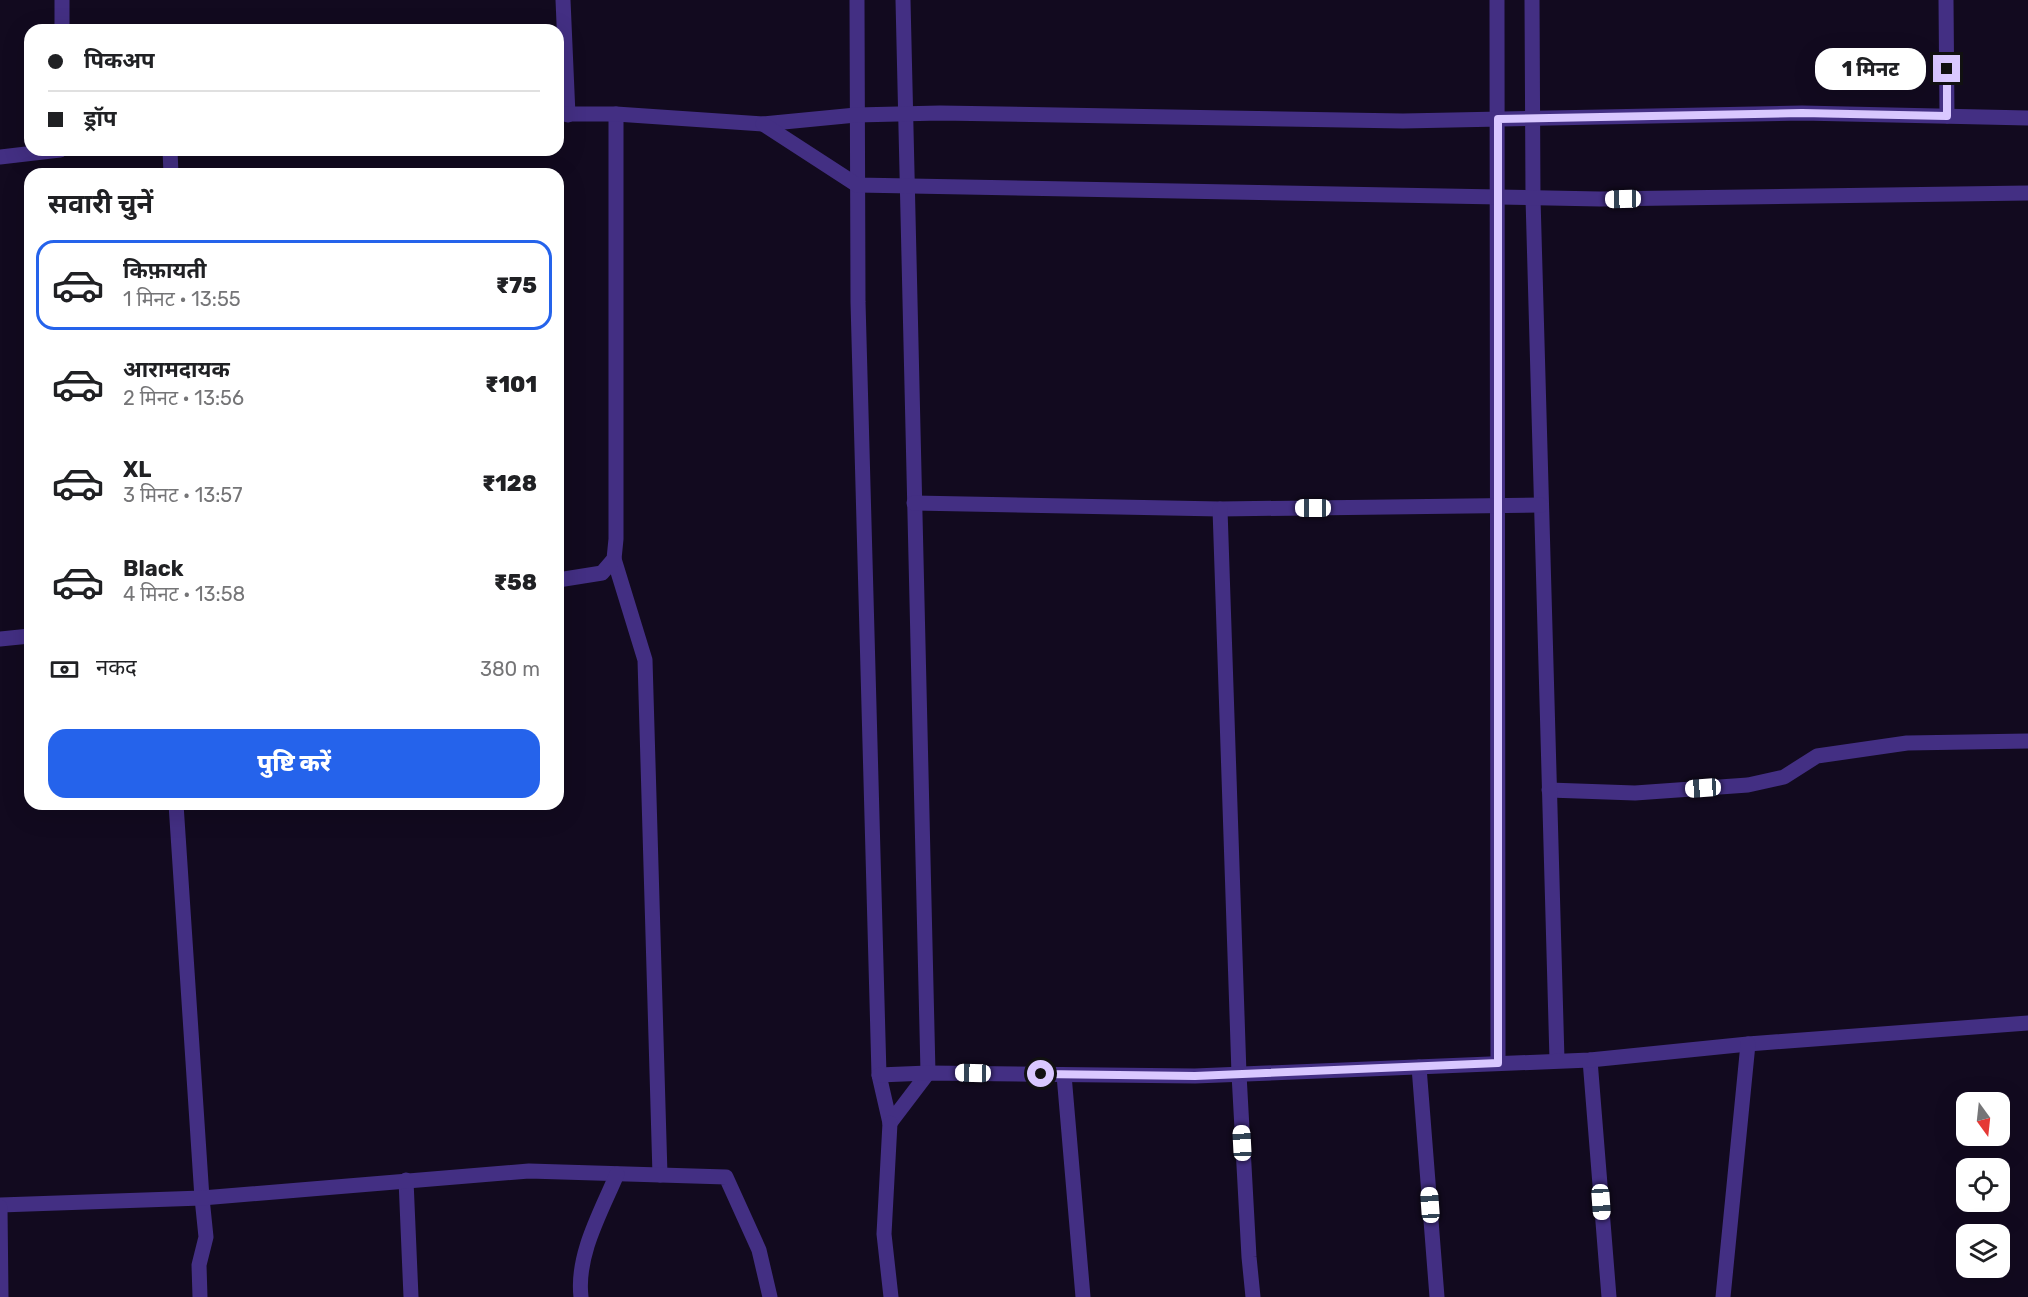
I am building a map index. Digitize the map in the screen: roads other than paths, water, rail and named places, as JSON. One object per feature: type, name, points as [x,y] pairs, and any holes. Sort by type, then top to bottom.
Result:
[{"type":"street","points":[[62,0],[62,24]]},
{"type":"street","points":[[563,0],[563,24]]},
{"type":"street","points":[[856,0],[858,302],[866,524],[879,1075],[890,1123],[884,1234],[891,1297]]},
{"type":"street","points":[[890,1123],[928,1073],[903,0]]},
{"type":"street","points":[[1497,0],[1498,1063]]},
{"type":"street","points":[[1532,0],[1533,198],[1557,1060]]},
{"type":"street","points":[[1946,0],[1947,116]]},
{"type":"street","points":[[564,115],[616,114],[763,124],[856,115],[964,113],[1403,121],[1802,113],[2028,118]]},
{"type":"street","points":[[616,114],[616,539],[614,559],[645,660],[660,1175]]},
{"type":"street","points":[[763,124],[857,185],[1600,199],[2028,193]]},
{"type":"street","points":[[0,157],[24,154]]},
{"type":"street","points":[[915,503],[1220,508],[1542,505]]},
{"type":"street","points":[[1220,508],[1239,1074],[1253,1297]]},
{"type":"street","points":[[564,579],[602,573],[614,559]]},
{"type":"street","points":[[0,639],[24,637]]},
{"type":"street","points":[[1549,790],[1635,793],[1748,785],[1784,777],[1817,756],[1907,743],[2028,741]]},
{"type":"street","points":[[176,810],[206,1237],[199,1266],[200,1297]]},
{"type":"street","points":[[879,1075],[928,1073],[1195,1076],[1590,1060],[1748,1044],[2028,1023]]},
{"type":"street","points":[[1723,1297],[1748,1044]]},
{"type":"street","points":[[1590,1060],[1609,1297]]},
{"type":"street","points":[[1419,1066],[1437,1297]]},
{"type":"street","points":[[1064,1074],[1083,1297]]},
{"type":"street","points":[[2,1297],[0,1206],[202,1198],[529,1171],[726,1177],[759,1250],[770,1297]]},
{"type":"street","points":[[581,1297],[580,1289],[586,1250],[617,1174]]},
{"type":"street","points":[[406,1180],[411,1297]]}]
